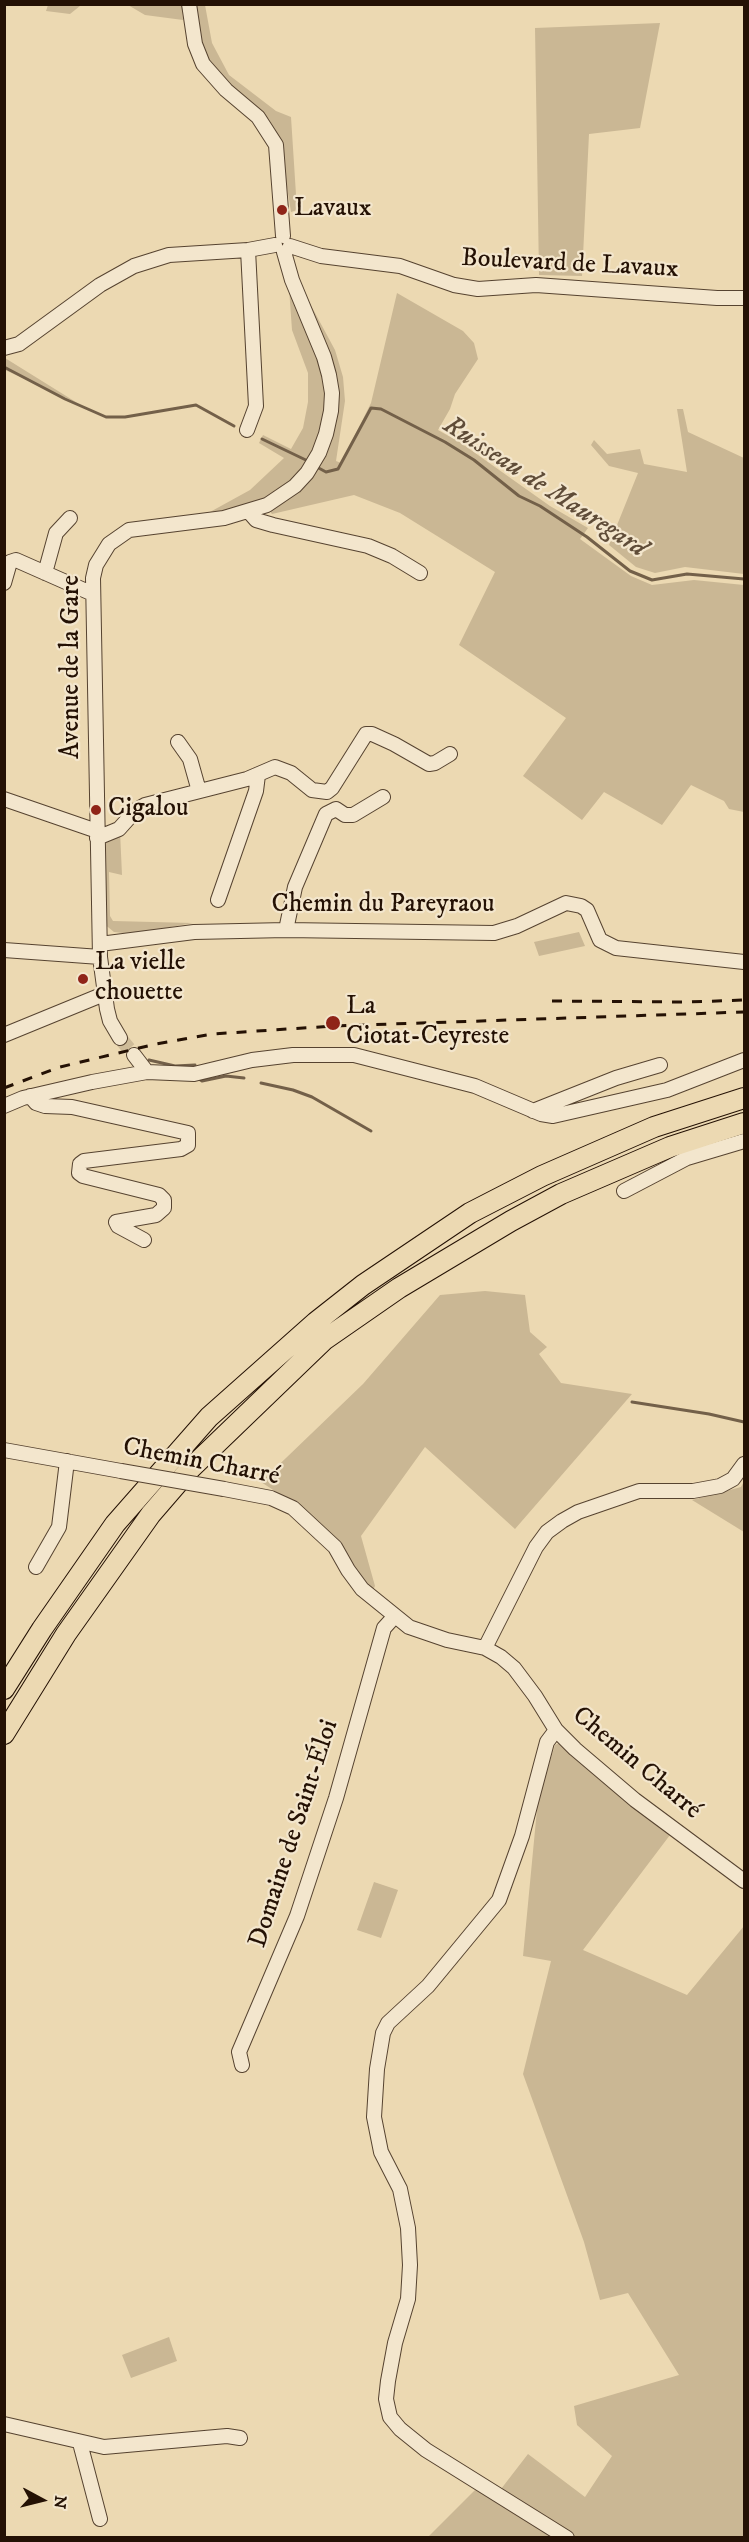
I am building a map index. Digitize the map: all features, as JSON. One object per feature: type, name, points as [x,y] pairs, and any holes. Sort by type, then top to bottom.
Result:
[{"type":"highway","points":[[4,1689],[42,1629],[122,1515],[209,1418],[316,1322],[363,1285],[470,1213],[531,1181],[654,1127],[744,1098]]},
{"type":"highway","points":[[4,1734],[66,1634],[151,1514],[189,1470],[324,1341],[399,1288],[561,1194],[670,1147],[744,1123]]},
{"type":"street","name":"Avenue de la Gare","points":[[120,1038],[110,1021],[104,994],[100,950],[93,578],[102,554],[109,544],[129,530],[224,518],[249,512],[283,496],[307,473],[319,453],[331,411],[332,393],[324,357],[292,280],[283,245],[276,145],[258,117],[226,90],[203,64],[195,44],[189,4]]},
{"type":"street","name":"Boulevard de Lavaux","points":[[4,348],[19,344],[100,285],[134,266],[170,255],[248,250],[283,245],[321,256],[400,266],[454,285],[478,289],[536,285],[744,298]]},
{"type":"street","points":[[248,250],[256,406],[248,430]]},
{"type":"street","points":[[249,512],[256,520],[273,525],[368,546],[392,556],[420,573]]},
{"type":"street","points":[[45,573],[56,533],[70,518]]},
{"type":"street","points":[[4,583],[13,560],[93,594]]},
{"type":"street","points":[[4,799],[97,834],[119,829],[136,810],[145,805],[258,776],[273,768],[280,767],[291,773],[312,790],[327,792],[332,788],[363,736],[368,734],[394,744],[429,764],[450,754]]},
{"type":"street","points":[[178,742],[190,759],[199,791]]},
{"type":"street","points":[[218,900],[256,791],[258,776]]},
{"type":"street","points":[[286,930],[295,887],[326,814],[336,809],[345,815],[353,815],[383,797]]},
{"type":"street","name":"Chemin du Pareyraou","points":[[4,950],[100,950],[194,932],[286,930],[494,933],[517,926],[566,903],[581,906],[587,910],[600,940],[616,948],[744,962]]},
{"type":"street","points":[[4,1035],[104,994]]},
{"type":"street","points":[[134,1055],[147,1072]]},
{"type":"street","points":[[4,1106],[30,1096],[147,1072],[194,1074],[252,1060],[293,1055],[354,1055],[475,1086],[533,1111],[553,1116],[667,1090],[744,1060]]},
{"type":"street","points":[[533,1111],[616,1078],[660,1065]]},
{"type":"street","points":[[30,1096],[36,1103],[45,1106],[72,1107],[188,1133],[188,1145],[181,1149],[84,1161],[80,1164],[79,1173],[83,1176],[159,1195],[164,1200],[164,1208],[156,1215],[116,1222],[118,1226],[144,1240]]},
{"type":"street","points":[[624,1191],[687,1158],[744,1141]]},
{"type":"street","name":"Chemin Charré","points":[[4,1450],[271,1498],[293,1508],[334,1547],[362,1589],[394,1617],[419,1630],[447,1640],[485,1648],[514,1668],[535,1695],[556,1730],[635,1800],[744,1881]]},
{"type":"street","points":[[36,1567],[59,1527],[67,1461]]},
{"type":"street","points":[[485,1648],[536,1547],[554,1526],[578,1512],[639,1491],[693,1491],[720,1486],[733,1479],[744,1464]]},
{"type":"street","name":"Domaine de Saint-Éloi","points":[[242,2065],[239,2052],[297,1916],[336,1798],[384,1628],[394,1617]]},
{"type":"street","points":[[556,1730],[547,1742],[522,1836],[499,1900],[428,1986],[388,2023],[383,2033],[377,2069],[374,2117],[381,2152],[400,2188],[408,2228],[410,2265],[408,2299],[395,2343],[388,2381],[386,2399],[390,2417],[400,2429],[426,2450],[567,2538]]},
{"type":"street","points":[[4,2424],[80,2443],[114,2447],[226,2436],[240,2438]]},
{"type":"street","points":[[80,2443],[100,2519]]},
{"type":"shaded area","points":[[48,5],[128,5],[80,6],[70,14],[46,11]]},
{"type":"shaded area","points":[[128,5],[182,5],[183,20],[145,15]]},
{"type":"shaded area","points":[[195,5],[205,5],[212,43],[229,75],[276,111],[291,117],[297,210],[291,212],[279,138],[269,119],[215,74],[205,55],[196,21]]},
{"type":"shaded area","points":[[660,23],[640,128],[589,134],[582,276],[539,275],[535,28]]},
{"type":"shaded area","points":[[301,287],[335,350],[343,377],[345,401],[336,461],[341,463],[371,403],[397,293],[463,331],[474,343],[478,359],[455,394],[450,409],[438,430],[461,443],[550,506],[588,528],[580,539],[631,576],[652,585],[694,580],[744,585],[744,812],[729,809],[724,801],[691,785],[662,825],[604,792],[582,820],[523,776],[566,718],[459,645],[495,572],[400,513],[354,495],[272,514],[268,509],[295,490],[335,403]]},
{"type":"shaded area","points":[[289,288],[321,364],[326,392],[324,418],[318,442],[306,464],[290,481],[266,497],[244,508],[210,512],[250,490],[284,458],[259,443],[263,435],[291,449],[303,428],[308,402],[308,373],[292,330]]},
{"type":"shaded area","points":[[5,358],[79,404],[5,370]]},
{"type":"shaded area","points":[[677,409],[683,409],[688,432],[744,458],[744,574],[685,567],[655,573],[636,567],[609,545],[638,473],[609,466],[591,445],[594,440],[607,454],[640,449],[644,464],[687,472]]},
{"type":"shaded area","points":[[120,831],[122,875],[109,872],[110,916],[113,921],[193,923],[132,934],[114,932],[103,923],[101,853],[105,843]]},
{"type":"shaded area","points":[[579,932],[585,946],[539,956],[534,942]]},
{"type":"shaded area","points":[[485,1291],[525,1295],[530,1332],[547,1347],[539,1354],[561,1383],[632,1394],[515,1529],[425,1447],[361,1536],[375,1586],[373,1590],[356,1573],[331,1535],[310,1514],[261,1482],[363,1384],[440,1295]]},
{"type":"shaded area","points":[[744,1481],[744,1532],[692,1500],[741,1487]]},
{"type":"shaded area","points":[[563,1741],[670,1835],[583,1950],[687,1995],[744,1926],[744,2537],[427,2538],[484,2481],[501,2489],[528,2454],[585,2497],[612,2456],[577,2425],[574,2406],[679,2375],[628,2293],[600,2300],[584,2242],[523,2074],[551,1961],[523,1956],[538,1799],[555,1745]]},
{"type":"shaded area","points":[[374,1882],[398,1890],[381,1938],[357,1930]]},
{"type":"shaded area","points":[[169,2337],[177,2361],[131,2378],[122,2355]]},
{"type":"waterway","name":"Ruisseau de Mauregard","points":[[4,367],[65,399],[106,417],[125,417],[196,405],[234,426]]},
{"type":"waterway","name":"Ruisseau de Mauregard","points":[[315,466],[326,472],[338,469],[371,408],[381,409],[445,442],[474,460],[519,496],[540,506],[587,537],[630,571],[652,580],[687,574],[744,579]]},
{"type":"waterway","name":"Ruisseau de Mauregard","points":[[262,439],[310,462]]},
{"type":"waterway","points":[[149,1060],[175,1066],[195,1065]]},
{"type":"waterway","points":[[199,1079],[202,1081],[226,1076],[244,1078]]},
{"type":"waterway","points":[[261,1083],[312,1097],[371,1131]]},
{"type":"waterway","points":[[632,1402],[744,1422]]},
{"type":"tunnel","points":[[120,1038],[134,1055]]},
{"type":"railway","points":[[552,1001],[744,1000]]},
{"type":"railway","points":[[4,1088],[60,1067],[156,1044],[212,1034],[334,1026],[744,1012]]},
{"type":"place","name":"Lavaux","points":[[282,210]]},
{"type":"place","name":"Cigalou","points":[[96,810]]},
{"type":"place","name":"La vielle chouette","points":[[83,979]]},
{"type":"place","name":"La Ciotat-Ceyreste","points":[[333,1023]]}]
